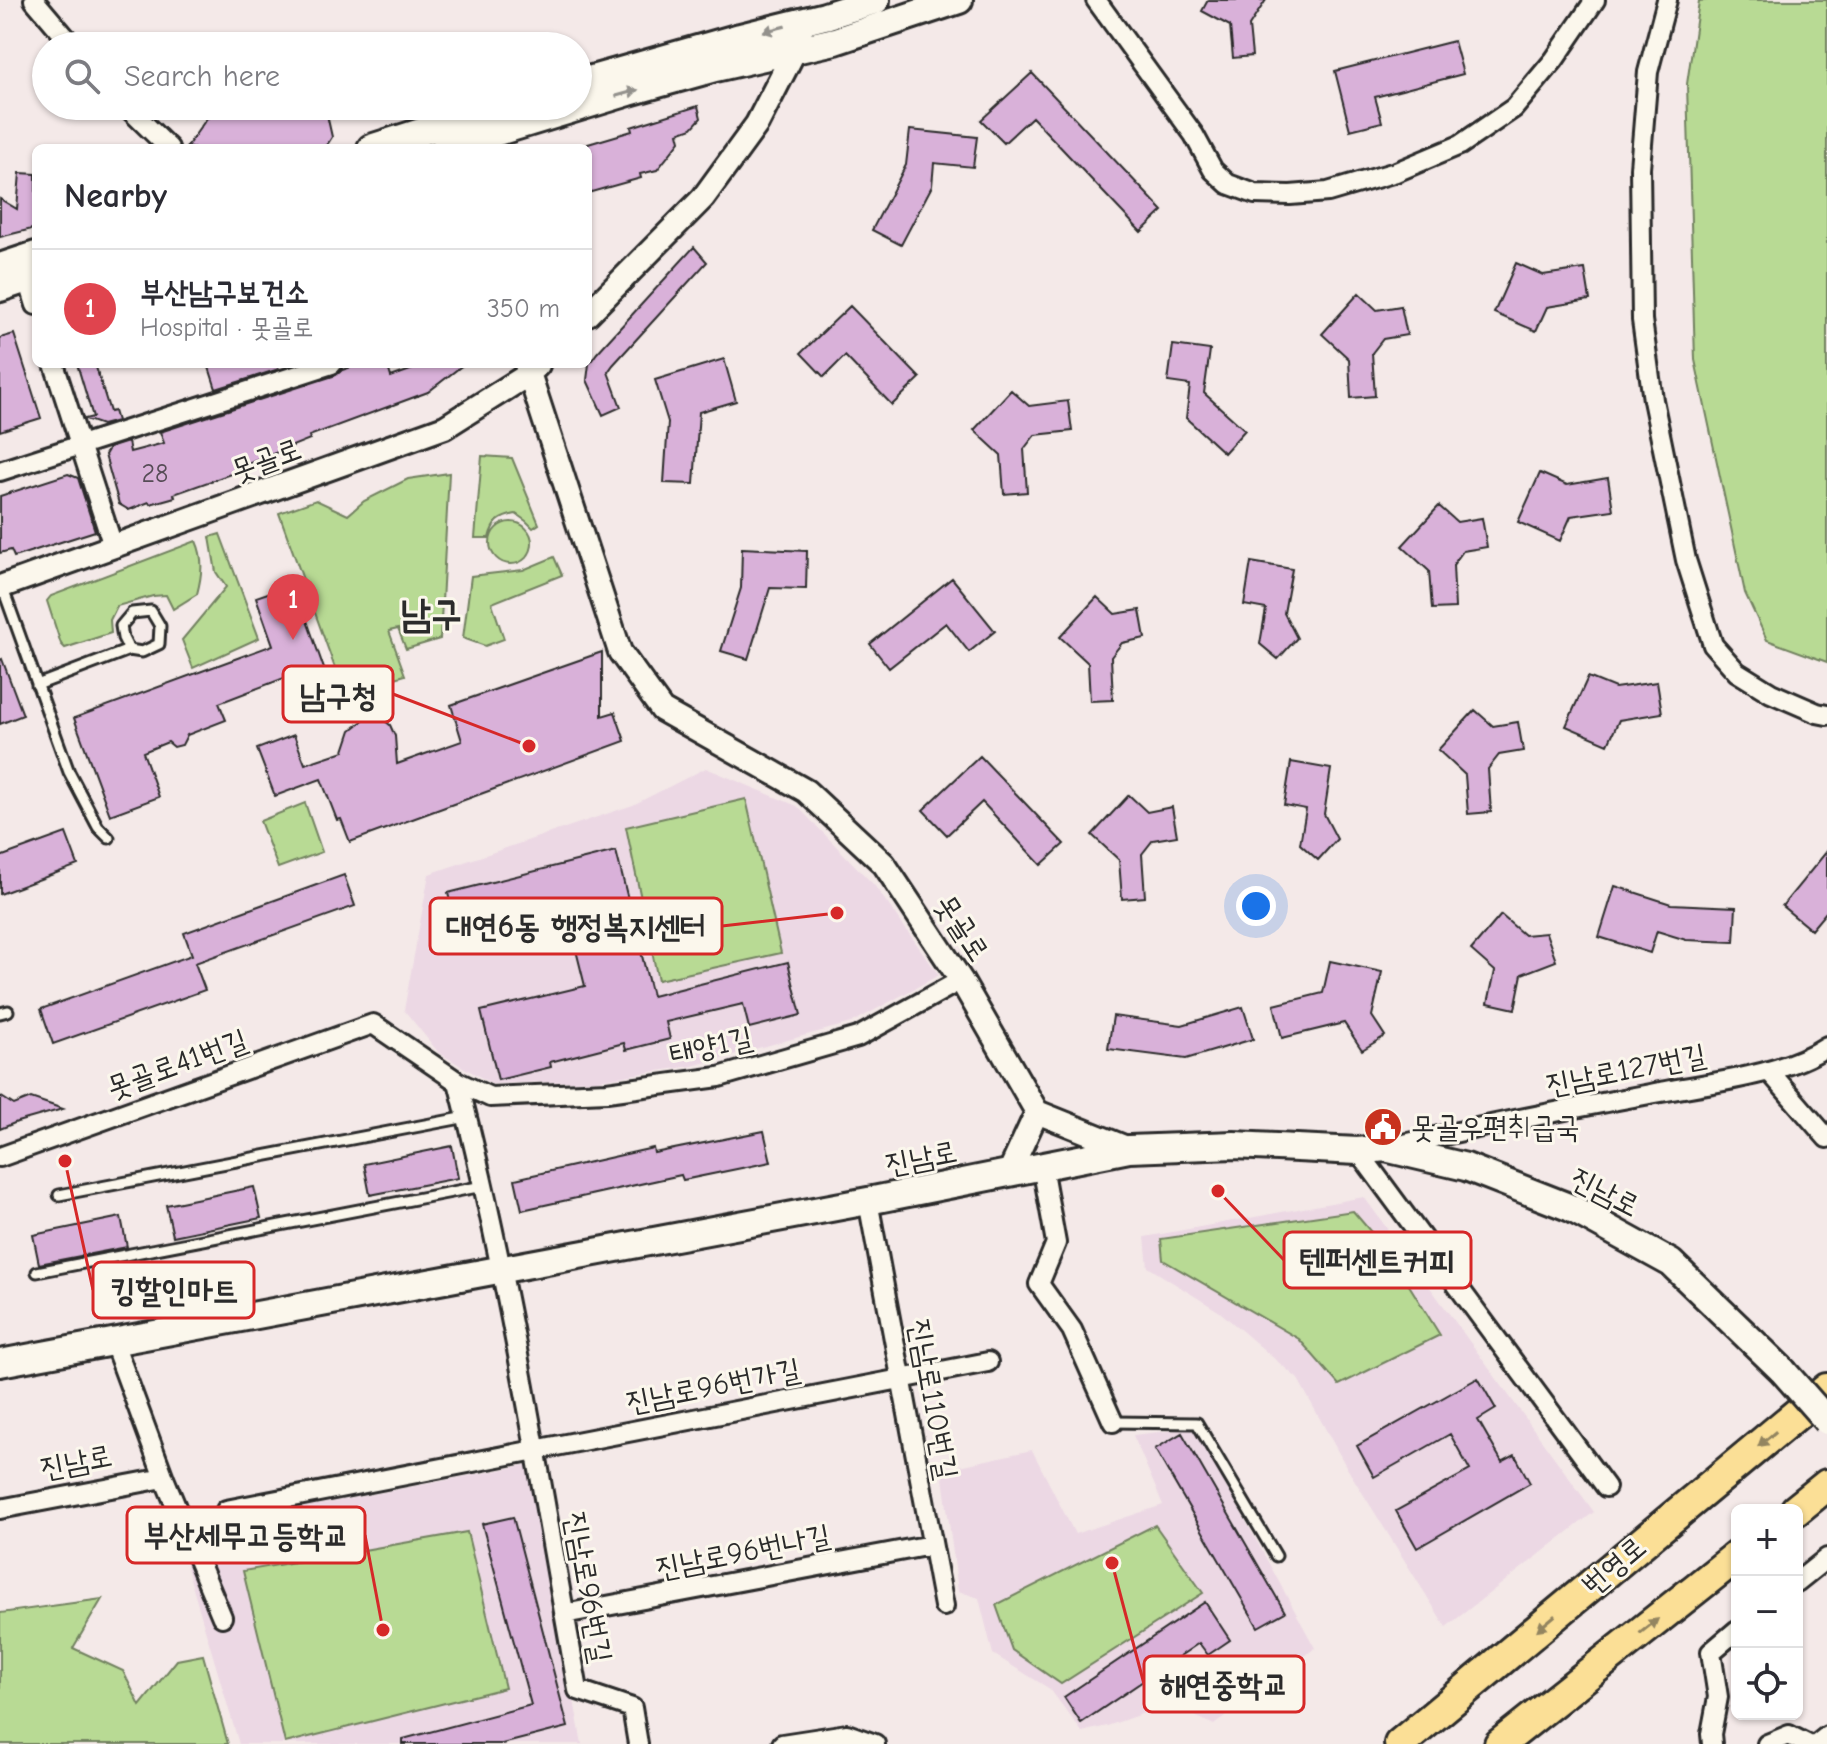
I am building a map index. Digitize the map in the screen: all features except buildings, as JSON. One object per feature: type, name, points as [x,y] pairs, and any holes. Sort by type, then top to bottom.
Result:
[{"type":"highway","name":"번영로","points":[[1400,1744],[1827,1389]]},
{"type":"highway","points":[[1803,1504],[1827,1485]]},
{"type":"highway","points":[[1500,1744],[1731,1561]]},
{"type":"main road","points":[[592,79],[876,0]]},
{"type":"main road","points":[[592,102],[715,68],[835,41],[959,0]]},
{"type":"main road","points":[[453,141],[483,120]]},
{"type":"main road","points":[[418,144],[453,141],[528,120]]},
{"type":"main road","name":"진남로","points":[[0,1363],[868,1201],[1129,1149],[1234,1145],[1358,1151],[1385,1148],[1466,1167],[1571,1208],[1671,1263],[1783,1371],[1827,1421]]},
{"type":"street","points":[[34,0],[61,32]]},
{"type":"street","points":[[1096,0],[1194,135],[1213,170],[1228,184],[1255,194],[1290,195],[1328,192],[1396,172],[1460,145],[1514,108],[1554,60],[1595,0]]},
{"type":"street","points":[[1667,0],[1648,72],[1641,154],[1642,320],[1653,400],[1686,560],[1713,645],[1737,672],[1771,693],[1827,715]]},
{"type":"street","points":[[592,310],[703,198],[757,124],[796,48],[825,16]]},
{"type":"street","points":[[140,120],[165,144]]},
{"type":"street","points":[[15,270],[32,298]]},
{"type":"street","points":[[55,368],[113,546]]},
{"type":"street","points":[[0,471],[319,368]]},
{"type":"street","name":"못골로","points":[[1,586],[445,427],[530,368]]},
{"type":"street","name":"못골로","points":[[531,368],[620,652],[662,710],[806,791],[884,864],[961,980],[1037,1112]]},
{"type":"street","name":"태양1길","points":[[458,1082],[490,1097],[607,1092],[719,1077],[858,1037],[961,980]]},
{"type":"street","name":"못골로41번길","points":[[0,1157],[373,1024],[458,1082]]},
{"type":"street","name":"진남로127번길","points":[[1385,1148],[1476,1127],[1769,1071],[1827,1046]]},
{"type":"street","points":[[1769,1071],[1827,1138]]},
{"type":"street","points":[[458,1082],[501,1269]]},
{"type":"street","points":[[1009,1173],[1037,1112],[1129,1149]]},
{"type":"street","points":[[1358,1151],[1606,1487]]},
{"type":"street","points":[[1042,1166],[1056,1243],[1039,1284],[1072,1330],[1113,1422]]},
{"type":"street","name":"진남로110번길","points":[[868,1201],[944,1606]]},
{"type":"street","name":"진남로96번길","points":[[501,1269],[578,1690],[632,1708],[638,1744]]},
{"type":"street","name":"진남로","points":[[114,1343],[164,1478],[222,1617]]},
{"type":"street","name":"진남로96번가길","points":[[536,1449],[988,1362]]},
{"type":"street","points":[[226,1510],[536,1449]]},
{"type":"street","name":"진남로","points":[[0,1509],[164,1478]]},
{"type":"street","name":"진남로96번나길","points":[[564,1614],[931,1545]]},
{"type":"street","points":[[1803,1577],[1827,1558]]},
{"type":"street","points":[[1712,1744],[1718,1697],[1711,1652],[1731,1635]]},
{"type":"street","points":[[782,1744],[847,1734],[875,1744]]},
{"type":"street","points":[[1767,1744],[1789,1735],[1807,1744]]},
{"type":"street","points":[[1817,1744],[1827,1736]]},
{"type":"lane","points":[[1,586],[69,772],[98,827],[109,838]]},
{"type":"lane","points":[[37,685],[129,650],[142,652],[159,644],[160,626],[151,611],[132,613],[121,626],[129,650]]},
{"type":"lane","points":[[59,1195],[467,1117]]},
{"type":"lane","points":[[37,1272],[483,1186]]},
{"type":"lane","points":[[1113,1422],[1197,1423],[1276,1556]]},
{"type":"shaded area","points":[[706,768],[797,806],[874,885],[939,975],[851,1023],[692,1066],[597,1080],[492,1084],[439,1053],[404,1010],[429,874],[633,805]]},
{"type":"shaded area","points":[[1364,1197],[1594,1512],[1446,1627],[1347,1468],[1298,1379],[1220,1312],[1148,1267],[1145,1237]]},
{"type":"shaded area","points":[[1195,1428],[1315,1648],[1214,1725],[1170,1704],[1082,1732],[1050,1689],[993,1654],[979,1598],[958,1591],[942,1470],[1032,1450],[1075,1534],[1163,1505],[1133,1435]]},
{"type":"shaded area","points":[[531,1464],[582,1744],[239,1744],[179,1541],[217,1524]]},
{"type":"green space","points":[[1827,0],[1827,662],[1767,640],[1745,593],[1695,360],[1687,84],[1699,1]]},
{"type":"green space","points":[[482,456],[512,458],[539,524],[533,528],[516,514],[510,515],[498,521],[489,538],[475,538]]},
{"type":"green space","points":[[449,473],[440,639],[406,649],[398,629],[389,631],[405,675],[344,693],[279,513],[316,500],[348,515],[364,501],[408,479]]},
{"type":"green space","points":[[511,522],[526,528],[532,543],[526,558],[511,564],[496,558],[490,543],[496,528]]},
{"type":"green space","points":[[220,534],[259,638],[193,668],[182,640],[226,587],[216,572],[210,537]]},
{"type":"green space","points":[[196,541],[201,567],[197,594],[173,609],[166,595],[117,606],[110,620],[111,633],[65,648],[61,644],[47,601],[51,596]]},
{"type":"green space","points":[[554,557],[562,575],[492,603],[504,639],[485,646],[463,638],[471,576],[523,570]]},
{"type":"green space","points":[[746,799],[781,953],[658,980],[626,827]]},
{"type":"green space","points":[[305,803],[322,852],[278,868],[260,821]]},
{"type":"green space","points":[[1353,1211],[1389,1253],[1440,1335],[1339,1385],[1299,1339],[1163,1260],[1161,1239]]},
{"type":"green space","points":[[1155,1525],[1203,1593],[1061,1684],[1012,1650],[996,1605]]},
{"type":"green space","points":[[467,1532],[505,1688],[285,1743],[243,1571]]},
{"type":"green space","points":[[102,1599],[73,1648],[123,1671],[140,1706],[177,1660],[203,1655],[228,1744],[0,1744],[0,1613]]},
{"type":"place","name":"부산남구보건소","points":[[293,640]]},
{"type":"place","name":"남구청","points":[[529,746]]},
{"type":"place","name":"대연6동 행정복지센터","points":[[837,913]]},
{"type":"place","name":"못골우편취급국","points":[[1383,1127]]},
{"type":"place","name":"킹할인마트","points":[[65,1161]]},
{"type":"place","name":"텐퍼센트커피","points":[[1218,1191]]},
{"type":"place","name":"해연중학교","points":[[1112,1563]]},
{"type":"place","name":"부산세무고등학교","points":[[383,1630]]},
{"type":"district","name":"남구","points":[[431,614]]}]
